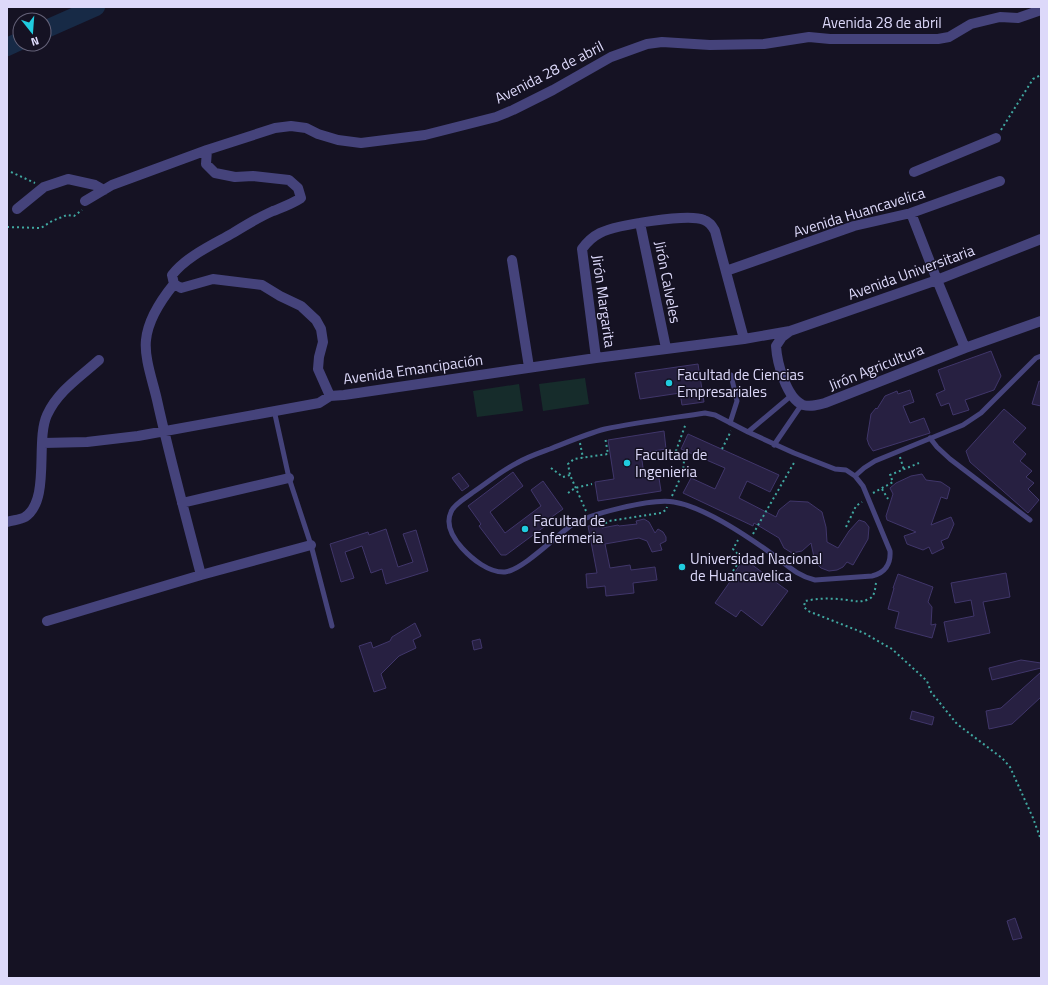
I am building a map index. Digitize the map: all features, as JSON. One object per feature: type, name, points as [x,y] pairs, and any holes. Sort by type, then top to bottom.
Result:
[{"type":"street","name":"Avenida 28 de abril","points":[[84,201],[112,185],[207,150],[275,128],[291,126],[306,128],[318,134],[338,140],[361,142],[395,140],[425,135],[496,117],[553,90],[611,57],[647,44],[662,42],[710,45],[764,44],[809,37],[830,39],[938,39],[949,37],[971,24],[1000,17],[1018,18],[1041,10]]},
{"type":"street","points":[[914,172],[996,138]]},
{"type":"street","points":[[201,575],[147,359],[145,342],[148,328],[154,314],[174,284],[172,275],[178,267],[257,219],[274,210],[293,204],[301,198],[298,188],[289,180],[252,176],[235,177],[215,173],[206,164],[207,150]]},
{"type":"street","points":[[17,209],[44,187],[68,179],[94,185],[104,190]]},
{"type":"street","name":"Avenida Huancavelica","points":[[726,271],[854,226],[911,213],[1000,181]]},
{"type":"street","points":[[911,213],[965,348]]},
{"type":"street","points":[[640,223],[699,218],[705,220],[712,226],[715,231],[744,339]]},
{"type":"street","name":"Jirón Margarita","points":[[596,358],[582,249],[587,242],[601,233],[610,229],[640,223]]},
{"type":"street","name":"Jirón Calveles","points":[[640,223],[666,348]]},
{"type":"street","name":"Avenida Universitaria","points":[[790,331],[937,280],[1041,239]]},
{"type":"street","points":[[512,260],[528,367]]},
{"type":"street","points":[[174,284],[181,288],[213,279],[262,285],[301,306],[316,320],[321,329],[323,342],[318,357],[318,369],[330,396]]},
{"type":"street","name":"Jirón Agricultura","points":[[802,404],[814,406],[825,403],[965,348],[1041,321]]},
{"type":"street","points":[[790,331],[782,337],[776,346],[779,368],[792,395],[802,404]]},
{"type":"street","name":"Avenida Emancipación","points":[[43,442],[113,440],[319,403],[330,396],[666,348],[744,339],[790,331]]},
{"type":"street","points":[[7,522],[21,519],[26,516],[35,505],[38,495],[43,426],[50,408],[70,384],[99,360]]},
{"type":"street","points":[[182,503],[289,478]]},
{"type":"street","points":[[47,621],[201,575],[311,545]]},
{"type":"lane","points":[[855,476],[869,464],[963,425],[976,418],[1036,358],[1041,356]]},
{"type":"lane","points":[[731,375],[736,401],[732,424]]},
{"type":"lane","points":[[748,432],[792,395]]},
{"type":"lane","points":[[774,445],[802,404]]},
{"type":"lane","points":[[274,410],[289,478],[311,545],[332,626]]},
{"type":"lane","points":[[705,413],[715,415],[774,445],[834,469],[846,470],[855,476],[863,486],[890,556],[887,567],[880,574],[876,575],[815,580],[808,578],[796,573],[786,564],[750,539],[711,516],[682,504],[669,501],[650,502],[588,517],[569,527],[516,568],[505,572],[492,570],[469,555],[458,543],[449,526],[449,516],[453,508],[500,473],[518,462],[579,438],[604,430],[688,416],[705,413]]},
{"type":"lane","points":[[930,438],[937,448],[950,459],[1030,520]]},
{"type":"path","points":[[996,138],[1033,79],[1041,75]]},
{"type":"path","points":[[11,172],[44,187]]},
{"type":"path","points":[[7,227],[42,228],[52,221],[67,215],[74,216],[82,211],[84,201]]},
{"type":"path","points":[[601,526],[609,521],[661,513],[666,510],[683,472],[684,461],[676,451],[688,416]]},
{"type":"path","points":[[722,449],[732,424]]},
{"type":"path","points":[[588,517],[570,475],[568,464],[574,459],[608,454],[604,430]]},
{"type":"path","points":[[579,438],[583,458]]},
{"type":"path","points":[[898,452],[904,470]]},
{"type":"path","points":[[750,539],[798,455]]},
{"type":"path","points":[[846,527],[856,506],[867,497],[892,482],[890,475],[919,463]]},
{"type":"path","points":[[551,468],[563,477],[570,475]]},
{"type":"path","points":[[568,493],[575,488],[592,484]]},
{"type":"path","points":[[882,488],[888,499]]},
{"type":"path","points":[[733,571],[740,560],[738,554],[733,549],[741,533]]},
{"type":"path","points":[[876,575],[875,593],[870,599],[858,602],[847,600],[815,599],[805,601],[804,607],[808,611],[864,633],[892,649],[927,681],[931,692],[958,724],[1002,758],[1010,767],[1034,818],[1041,840]]},
{"type":"green space","points":[[585,378],[589,404],[543,411],[539,384]]},
{"type":"green space","points":[[519,384],[523,411],[477,417],[473,391]]},
{"type":"building","points":[[991,351],[1001,376],[994,390],[965,400],[969,410],[953,415],[949,403],[941,406],[936,394],[945,390],[938,370]]},
{"type":"building","name":"Facultad de Ciencias Empresariales","points":[[698,364],[704,402],[682,405],[680,393],[640,399],[635,373]]},
{"type":"building","points":[[1039,381],[1041,382],[1041,406],[1032,404]]},
{"type":"building","points":[[910,390],[914,402],[903,406],[910,423],[924,418],[930,433],[873,451],[867,439],[871,414],[876,408],[877,409],[885,396],[897,391],[898,394]]},
{"type":"building","points":[[1004,409],[1026,428],[1013,442],[1026,454],[1020,461],[1032,471],[1026,477],[1034,483],[1028,489],[1039,500],[1028,513],[970,462],[966,451]]},
{"type":"building","name":"Facultad de Ingenieria","points":[[664,431],[666,449],[641,453],[644,475],[658,472],[661,491],[598,501],[595,482],[614,479],[608,440]]},
{"type":"building","points":[[688,434],[779,475],[770,492],[747,481],[739,498],[776,517],[779,510],[790,501],[808,502],[822,512],[826,527],[827,542],[838,548],[849,531],[859,520],[865,522],[869,527],[868,539],[853,565],[847,562],[843,567],[837,570],[829,571],[821,568],[815,562],[811,543],[802,551],[792,553],[784,548],[779,538],[754,523],[753,526],[683,493],[691,478],[715,489],[725,468],[681,449]]},
{"type":"building","points":[[513,472],[523,486],[490,512],[505,533],[541,506],[531,490],[543,481],[563,509],[546,521],[548,524],[506,555],[501,555],[479,526],[481,524],[468,506]]},
{"type":"building","points":[[459,473],[469,486],[462,491],[452,478]]},
{"type":"building","points":[[922,474],[926,480],[941,482],[950,488],[947,499],[941,497],[931,525],[951,517],[954,524],[948,538],[941,541],[944,548],[932,554],[929,547],[923,550],[907,544],[904,536],[916,532],[887,520],[886,516],[893,494],[890,488],[896,483],[911,476]]},
{"type":"building","points":[[644,519],[649,522],[655,533],[658,529],[663,532],[666,537],[666,541],[660,544],[662,550],[652,552],[647,541],[639,538],[605,544],[610,568],[630,565],[631,570],[655,567],[657,580],[633,583],[634,593],[606,596],[605,586],[587,588],[586,574],[597,573],[588,526],[601,524],[602,528],[637,524],[636,521]]},
{"type":"building","points":[[386,529],[398,567],[413,562],[403,534],[416,530],[428,571],[386,584],[382,569],[371,573],[362,546],[345,552],[354,578],[341,582],[330,544],[368,532],[369,535]]},
{"type":"building","points":[[744,559],[788,591],[762,626],[741,610],[736,617],[715,603]]},
{"type":"building","points":[[1006,573],[1010,597],[983,602],[990,633],[948,642],[944,622],[974,616],[971,600],[955,603],[951,583]]},
{"type":"building","points":[[898,574],[933,587],[928,602],[932,607],[931,625],[936,624],[932,638],[895,628],[899,612],[888,609]]},
{"type":"building","points":[[415,623],[421,636],[413,640],[416,648],[399,656],[381,674],[386,688],[374,692],[359,646],[371,642],[373,648],[390,641],[392,637]]},
{"type":"building","points":[[480,639],[482,648],[474,650],[472,641]]},
{"type":"building","points":[[1021,660],[1041,663],[1041,668],[992,680],[989,668]]},
{"type":"building","points":[[1041,672],[1041,697],[1012,724],[989,729],[986,711],[1001,708]]},
{"type":"building","points":[[912,711],[934,717],[932,725],[910,719]]},
{"type":"building","points":[[1015,918],[1022,938],[1013,940],[1007,921]]},
{"type":"waterway","points":[[52,26],[96,7]]},
{"type":"waterway","points":[[7,47],[12,45]]},
{"type":"place","name":"Facultad de Ciencias Empresariales","points":[[669,383]]},
{"type":"place","name":"Facultad de Ingenieria","points":[[627,463]]},
{"type":"place","name":"Facultad de Enfermeria","points":[[525,529]]},
{"type":"place","name":"Universidad Nacional de Huancavelica","points":[[682,567]]}]
